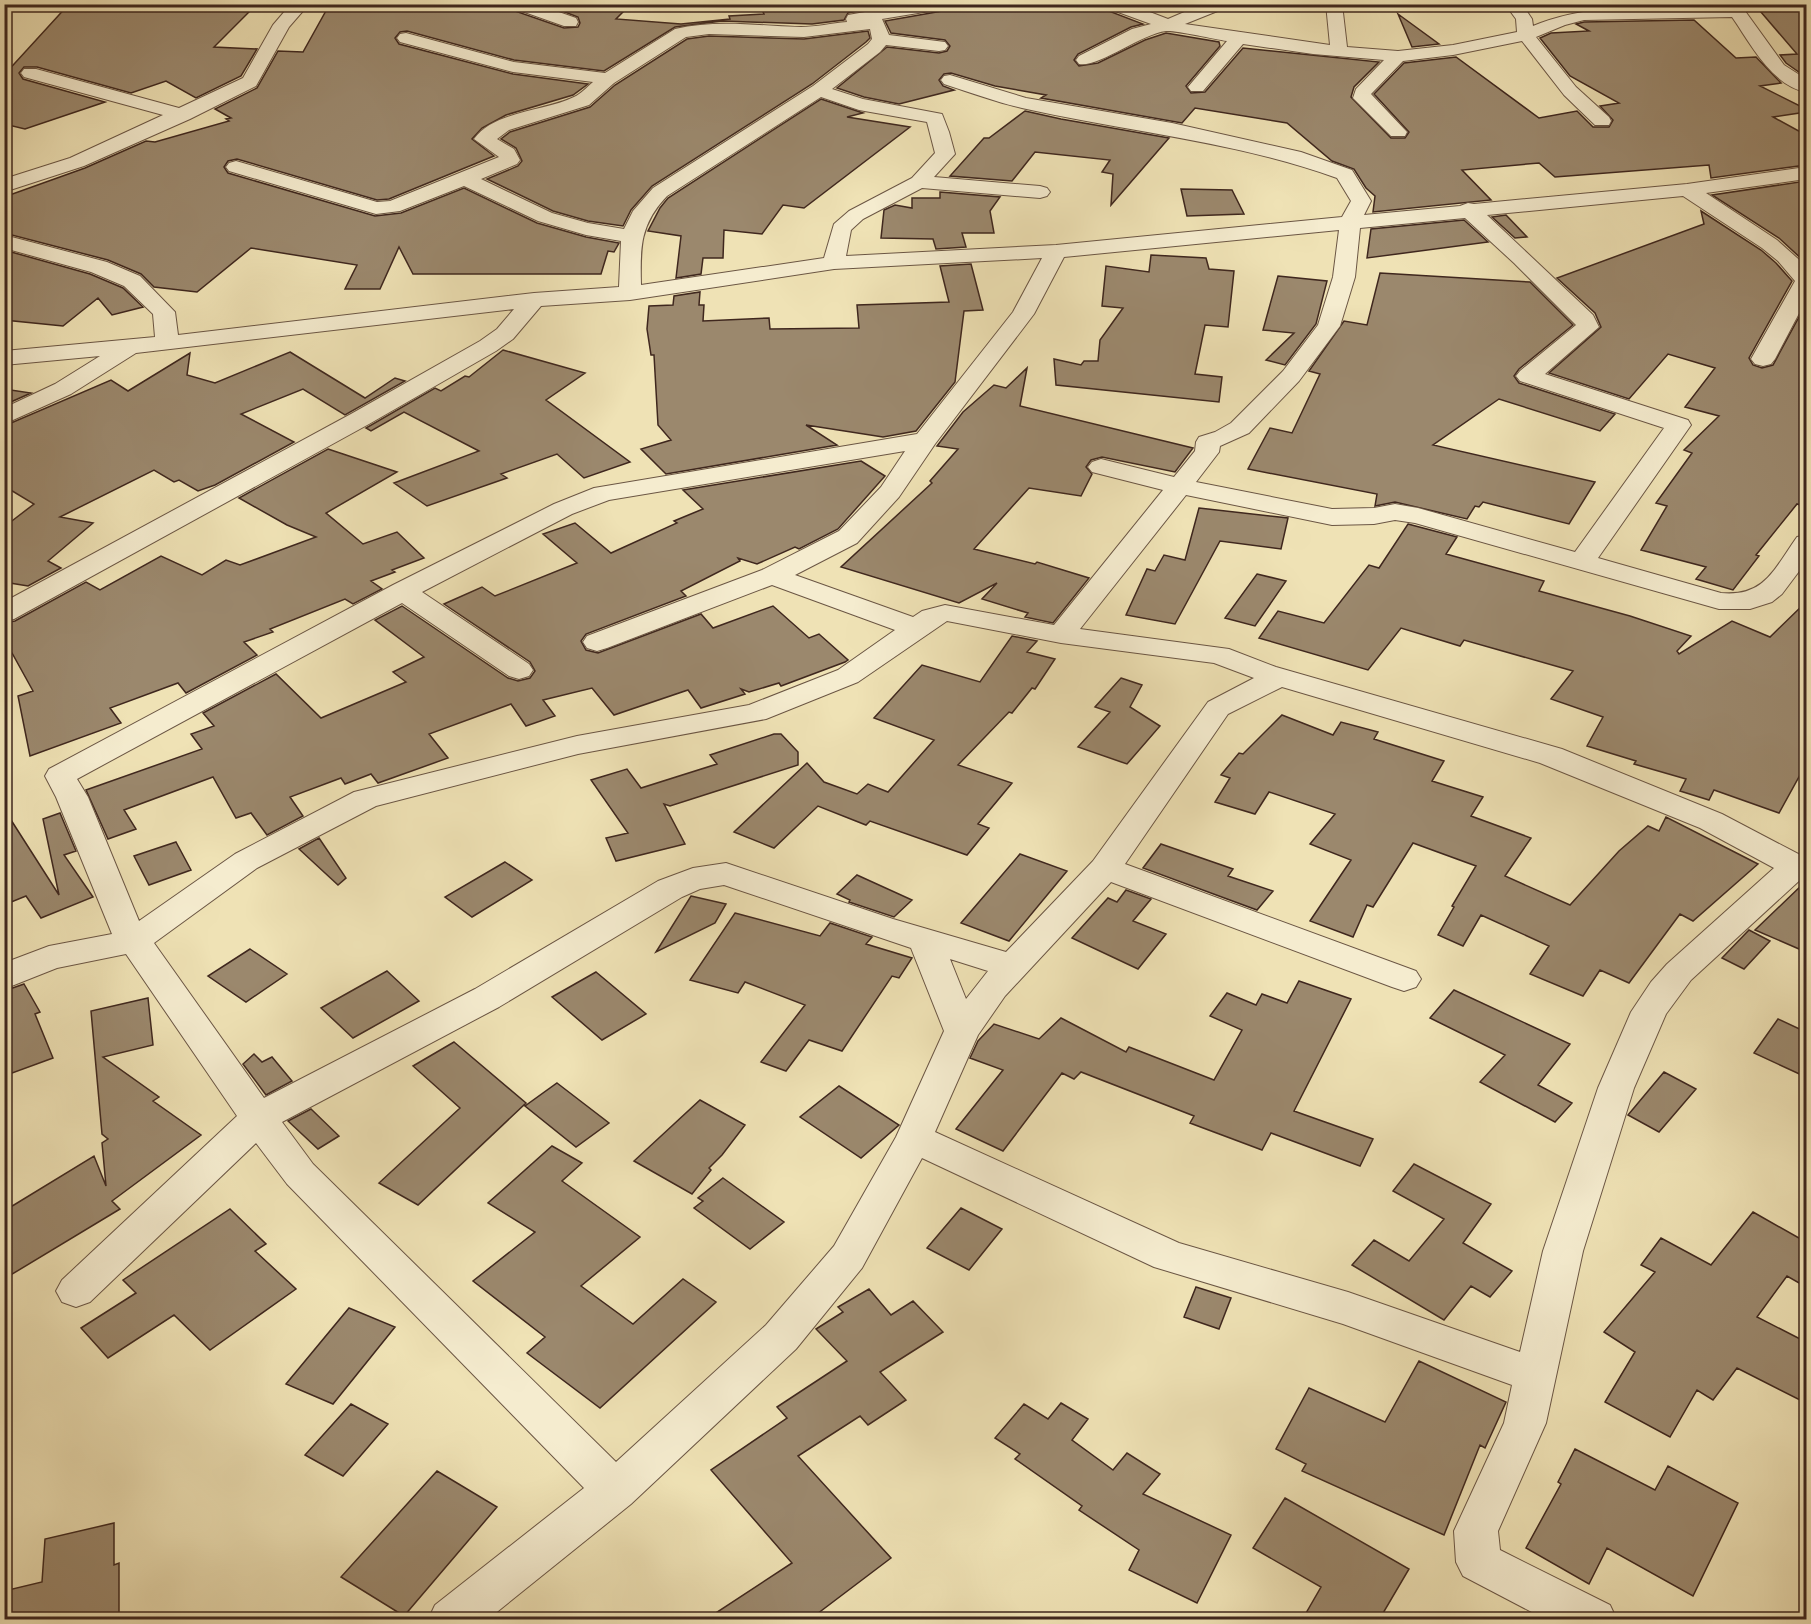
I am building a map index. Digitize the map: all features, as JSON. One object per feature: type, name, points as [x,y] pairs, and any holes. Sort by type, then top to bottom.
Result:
[{"type":"street","points":[[6,184],[77,162],[183,115],[250,82],[282,25],[301,4]]},
{"type":"street","points":[[519,4],[570,22]]},
{"type":"street","points":[[856,12],[942,4]]},
{"type":"street","points":[[1113,4],[1168,25],[1239,38],[1398,56],[1453,50],[1526,35],[1558,21],[1584,15],[1732,8],[1778,69],[1806,87]]},
{"type":"street","points":[[1086,60],[1138,33],[1168,25],[1219,4]]},
{"type":"street","points":[[1334,4],[1339,51]]},
{"type":"street","points":[[1513,4],[1524,19],[1526,35],[1570,91],[1602,121]]},
{"type":"street","points":[[856,12],[879,31]]},
{"type":"street","points":[[236,167],[376,208],[393,207],[510,160],[507,153],[484,139],[502,126],[582,101],[608,79],[681,33],[692,30],[879,31],[939,46]]},
{"type":"street","points":[[630,293],[631,236],[641,213],[660,192],[819,90],[874,48],[879,31]]},
{"type":"street","points":[[406,38],[513,67],[608,79]]},
{"type":"street","points":[[1197,87],[1239,38]]},
{"type":"street","points":[[1398,56],[1362,93],[1362,98],[1398,132]]},
{"type":"street","points":[[30,73],[183,115]]},
{"type":"street","points":[[950,80],[1023,103],[1172,129],[1294,156],[1345,174],[1361,201],[1350,222],[1344,278],[1329,326],[1291,376],[1240,428],[1232,434],[1208,442],[1207,452],[1061,635]]},
{"type":"street","points":[[819,90],[859,104],[935,118],[945,154],[919,182],[856,215],[841,228],[834,263]]},
{"type":"street","points":[[4,358],[167,343],[534,300],[630,293],[834,263],[1056,251],[1468,209],[1687,190],[1806,173]]},
{"type":"street","points":[[1781,178],[1806,192]]},
{"type":"street","points":[[466,179],[545,217],[586,229],[631,236]]},
{"type":"street","points":[[919,182],[1040,192]]},
{"type":"street","points":[[1687,190],[1749,229],[1800,269],[1806,281],[1763,359]]},
{"type":"street","points":[[1468,209],[1522,258],[1585,320],[1588,327],[1528,376],[1680,425],[1582,562]]},
{"type":"street","points":[[4,241],[99,267],[132,281],[164,312],[167,343]]},
{"type":"street","points":[[597,642],[772,576],[848,537],[890,492],[925,440],[1023,314],[1056,251]]},
{"type":"street","points":[[4,613],[360,419],[488,346],[505,334],[534,300]]},
{"type":"street","points":[[4,417],[63,389],[131,346]]},
{"type":"street","points":[[615,1490],[300,1174],[258,1118],[124,926],[72,797],[60,776],[403,591],[563,509],[603,493],[925,440]]},
{"type":"street","points":[[1101,468],[1332,517],[1374,516],[1395,512],[1418,516],[1737,604],[1752,602],[1768,594],[1806,543]]},
{"type":"street","points":[[772,576],[916,628]]},
{"type":"street","points":[[403,591],[519,670]]},
{"type":"street","points":[[4,977],[49,958],[134,941],[246,861],[365,799],[577,745],[756,713],[848,676],[932,617],[945,613],[960,614],[1061,635],[1219,656],[1279,677],[1551,756],[1711,821],[1801,868],[1678,972],[1649,1012],[1616,1088],[1563,1251],[1526,1423],[1476,1531],[1479,1562],[1594,1620]]},
{"type":"street","points":[[1218,708],[1219,656]]},
{"type":"street","points":[[451,1620],[615,1490],[788,1328],[848,1257],[914,1138],[962,1031],[993,987],[1105,868],[1218,708],[1279,677]]},
{"type":"street","points":[[1105,868],[1404,979]]},
{"type":"street","points":[[76,1291],[258,1118],[487,998],[670,889],[693,879],[726,874],[925,940],[1013,966]]},
{"type":"street","points":[[925,940],[962,1031]]},
{"type":"street","points":[[914,1138],[1168,1256],[1348,1309],[1537,1376]]},
{"type":"building","points":[[69,4],[157,4],[154,6],[250,11],[214,47],[257,49],[241,76],[196,98],[166,81],[131,93],[37,67],[24,67],[19,73],[23,79],[105,102],[25,129],[4,124],[4,75]]},
{"type":"building","points":[[337,4],[509,4],[512,10],[564,28],[578,27],[580,23],[578,17],[544,4],[631,4],[616,19],[681,24],[730,19],[729,16],[764,14],[759,4],[894,4],[848,13],[844,20],[812,24],[722,21],[675,27],[604,71],[514,60],[407,31],[400,32],[395,38],[399,44],[513,74],[588,84],[573,95],[506,115],[482,128],[472,139],[494,156],[389,199],[377,200],[237,159],[228,161],[224,167],[228,173],[375,216],[401,213],[464,188],[537,223],[586,237],[619,243],[614,252],[608,251],[601,274],[413,274],[399,247],[380,289],[345,289],[357,265],[251,248],[197,292],[154,287],[141,274],[108,260],[4,233],[4,197],[85,168],[146,141],[155,142],[229,121],[226,119],[231,118],[215,109],[257,88],[278,51],[303,52],[327,9],[337,9]]},
{"type":"building","points":[[952,4],[1103,4],[1106,10],[1143,24],[1131,27],[1078,54],[1074,60],[1079,66],[1098,63],[1145,40],[1166,33],[1219,42],[1220,46],[1186,86],[1191,93],[1205,92],[1243,48],[1379,62],[1354,87],[1351,97],[1391,138],[1405,138],[1409,132],[1374,94],[1404,63],[1456,57],[1539,118],[1577,111],[1593,127],[1609,127],[1613,120],[1600,106],[1619,103],[1570,76],[1540,38],[1551,33],[1589,31],[1576,24],[1584,22],[1694,20],[1736,58],[1756,57],[1781,83],[1760,86],[1806,109],[1806,112],[1773,117],[1806,135],[1806,165],[1711,178],[1709,165],[1555,177],[1539,163],[1462,170],[1491,200],[1373,212],[1375,196],[1366,188],[1354,169],[1332,161],[1287,123],[1195,108],[1182,123],[1041,98],[1046,95],[995,86],[951,73],[944,74],[939,80],[943,86],[954,90],[899,104],[864,97],[837,88],[887,47],[939,53],[947,51],[950,46],[945,40],[891,33],[885,21],[942,11]]},
{"type":"building","points":[[1754,4],[1806,8],[1806,77],[1786,63],[1780,55],[1797,54]]},
{"type":"building","points":[[1398,14],[1439,44],[1412,47]]},
{"type":"building","points":[[868,31],[870,38],[866,42],[812,84],[652,186],[631,210],[623,226],[588,221],[553,211],[487,179],[518,166],[522,161],[516,148],[501,139],[510,132],[590,107],[615,85],[687,39],[709,36],[804,39]]},
{"type":"building","points":[[821,99],[863,113],[847,117],[910,127],[804,208],[783,205],[762,234],[724,230],[723,258],[703,258],[701,274],[676,278],[681,236],[648,231],[668,198]]},
{"type":"building","points":[[1025,111],[1169,138],[1111,205],[1113,174],[1102,172],[1110,160],[1035,152],[1012,181],[950,176],[984,138],[989,138]]},
{"type":"building","points":[[1806,181],[1806,263],[1779,238],[1712,195]]},
{"type":"building","points":[[1181,189],[1232,190],[1244,214],[1187,216]]},
{"type":"building","points":[[940,192],[1000,197],[990,211],[994,233],[962,233],[966,247],[936,249],[933,239],[881,238],[884,210],[895,205],[912,208],[912,198],[940,198]]},
{"type":"building","points":[[1701,211],[1761,250],[1792,281],[1749,358],[1753,365],[1762,368],[1773,365],[1806,304],[1806,507],[1797,504],[1756,555],[1759,556],[1733,590],[1696,579],[1706,567],[1641,550],[1667,506],[1656,503],[1692,453],[1684,450],[1719,416],[1685,407],[1715,368],[1668,354],[1629,399],[1549,373],[1601,327],[1595,313],[1557,278],[1704,224]]},
{"type":"building","points":[[1506,215],[1527,237],[1515,238],[1492,217]]},
{"type":"building","points":[[1464,220],[1488,242],[1367,258],[1371,229]]},
{"type":"building","points":[[4,250],[90,274],[123,288],[143,307],[112,315],[98,298],[63,326],[4,320]]},
{"type":"building","points":[[1151,255],[1206,258],[1209,269],[1234,271],[1228,327],[1205,325],[1195,374],[1222,377],[1219,402],[1056,385],[1054,359],[1081,365],[1084,361],[1098,361],[1100,340],[1123,308],[1102,306],[1106,266],[1149,272]]},
{"type":"building","points":[[971,264],[983,310],[964,311],[955,382],[916,431],[883,437],[806,425],[837,445],[666,474],[641,449],[671,440],[658,425],[654,355],[651,355],[647,329],[649,306],[673,305],[674,296],[700,292],[699,305],[704,305],[703,321],[769,318],[770,329],[859,328],[857,305],[949,302],[940,266]]},
{"type":"building","points":[[1380,273],[1530,282],[1573,325],[1519,369],[1514,376],[1519,383],[1615,414],[1600,431],[1499,399],[1433,445],[1595,482],[1569,524],[1483,502],[1479,507],[1475,506],[1467,519],[1395,502],[1375,506],[1377,494],[1248,469],[1270,428],[1292,433],[1320,374],[1309,371],[1344,321],[1367,325]]},
{"type":"building","points":[[1278,276],[1327,281],[1316,324],[1285,365],[1266,360],[1294,333],[1263,330]]},
{"type":"building","points":[[503,350],[585,373],[546,400],[630,462],[584,478],[557,454],[501,474],[507,478],[427,506],[394,483],[479,451],[404,412],[371,431],[366,428],[435,388],[441,391],[465,376],[469,377]]},
{"type":"building","points":[[290,352],[365,398],[395,378],[405,381],[345,415],[303,389],[241,414],[294,442],[215,485],[198,491],[179,480],[174,482],[154,470],[60,517],[93,523],[48,561],[61,568],[28,586],[4,582],[4,527],[34,504],[4,486],[4,426],[111,380],[128,391],[190,353],[187,375],[215,383]]},
{"type":"building","points":[[1027,368],[1020,406],[1193,448],[1175,472],[1102,457],[1091,460],[1086,467],[1092,474],[1081,496],[1029,488],[974,549],[1035,564],[1037,562],[1089,578],[1053,623],[1025,617],[1028,613],[982,599],[997,583],[959,603],[841,567],[932,483],[930,481],[958,449],[937,446],[963,412],[994,385],[1006,388]]},
{"type":"building","points":[[4,389],[31,393],[4,405]]},
{"type":"building","points":[[328,449],[397,472],[326,513],[363,544],[397,532],[424,558],[371,581],[382,589],[353,604],[345,599],[270,629],[273,632],[244,642],[257,655],[186,693],[178,683],[110,708],[121,723],[30,756],[18,696],[33,691],[12,653],[4,648],[4,623],[15,621],[86,582],[100,590],[161,556],[202,575],[226,560],[240,565],[316,537],[287,525],[239,498]]},
{"type":"building","points":[[861,461],[885,476],[838,529],[799,549],[795,547],[757,564],[738,558],[740,561],[681,591],[686,596],[586,634],[581,641],[586,650],[598,653],[701,614],[713,628],[773,606],[809,638],[819,634],[848,660],[845,662],[781,686],[779,683],[749,692],[741,689],[745,694],[701,708],[688,690],[614,715],[592,688],[543,700],[555,716],[526,726],[511,704],[429,734],[448,758],[378,783],[371,774],[345,784],[341,778],[290,797],[303,816],[267,835],[251,813],[236,818],[213,777],[124,810],[136,829],[108,839],[86,790],[202,749],[191,734],[214,726],[203,713],[276,674],[321,718],[406,682],[393,672],[424,657],[375,620],[402,606],[508,678],[518,681],[530,678],[535,671],[530,662],[444,604],[482,587],[495,596],[577,563],[543,534],[575,523],[611,553],[703,509],[683,490]]},
{"type":"building","points":[[1199,508],[1288,518],[1281,549],[1220,541],[1175,624],[1126,615],[1147,569],[1155,571],[1164,555],[1185,560]]},
{"type":"building","points":[[1408,524],[1457,537],[1446,554],[1544,581],[1539,591],[1630,616],[1691,636],[1677,651],[1679,654],[1732,621],[1770,637],[1806,602],[1806,764],[1779,813],[1714,790],[1709,800],[1680,791],[1686,779],[1634,764],[1636,761],[1587,746],[1603,717],[1551,699],[1573,671],[1464,640],[1460,646],[1401,628],[1368,670],[1259,638],[1278,611],[1324,623],[1369,565],[1379,568]]},
{"type":"building","points":[[1257,574],[1286,581],[1255,626],[1225,618]]},
{"type":"building","points":[[1012,636],[1037,641],[1027,652],[1055,659],[1035,689],[1032,688],[1012,713],[1009,712],[958,765],[1012,783],[978,824],[989,828],[967,855],[870,821],[866,825],[818,806],[774,848],[734,832],[807,763],[824,782],[857,794],[868,784],[888,792],[934,740],[874,718],[922,665],[980,682]]},
{"type":"building","points":[[1121,678],[1142,685],[1130,707],[1160,726],[1127,764],[1078,747],[1110,712],[1095,707]]},
{"type":"building","points":[[1282,715],[1333,735],[1341,722],[1378,732],[1374,739],[1444,761],[1432,781],[1483,797],[1471,816],[1531,838],[1505,876],[1570,905],[1619,851],[1648,826],[1659,831],[1666,817],[1758,864],[1693,921],[1680,914],[1629,983],[1600,970],[1583,996],[1530,974],[1549,946],[1481,915],[1463,946],[1438,935],[1476,866],[1413,843],[1373,907],[1367,905],[1353,937],[1310,921],[1351,860],[1310,844],[1335,814],[1269,792],[1255,814],[1215,802],[1230,778],[1221,775],[1239,753],[1243,754]]},
{"type":"building","points":[[774,734],[781,734],[798,752],[798,765],[670,806],[664,804],[685,844],[616,861],[606,838],[628,833],[591,780],[627,769],[641,788],[717,764],[710,755]]},
{"type":"building","points":[[4,809],[59,895],[43,819],[60,813],[76,851],[64,855],[93,897],[41,918],[26,896],[4,905]]},
{"type":"building","points":[[319,838],[346,878],[338,885],[299,849]]},
{"type":"building","points":[[176,842],[191,870],[149,885],[134,856]]},
{"type":"building","points":[[1161,844],[1233,869],[1228,876],[1273,891],[1257,910],[1143,868]]},
{"type":"building","points":[[1020,854],[1067,871],[1009,941],[961,923]]},
{"type":"building","points":[[505,862],[532,880],[472,917],[445,897]]},
{"type":"building","points":[[857,875],[912,900],[894,917],[849,902],[850,900],[837,894]]},
{"type":"building","points":[[1806,883],[1806,952],[1755,930]]},
{"type":"building","points":[[1126,890],[1151,899],[1133,921],[1166,934],[1138,969],[1072,938],[1108,898],[1117,902]]},
{"type":"building","points":[[691,896],[726,904],[715,923],[656,952]]},
{"type":"building","points":[[735,913],[820,936],[830,923],[872,937],[866,944],[912,958],[899,978],[892,976],[842,1051],[809,1040],[786,1071],[761,1062],[805,1005],[745,982],[738,993],[690,980]]},
{"type":"building","points":[[1749,930],[1770,941],[1744,969],[1722,958]]},
{"type":"building","points":[[250,949],[287,974],[246,1002],[208,976]]},
{"type":"building","points":[[387,971],[419,1001],[353,1038],[321,1008]]},
{"type":"building","points":[[596,972],[646,1014],[602,1040],[552,997]]},
{"type":"building","points":[[1299,981],[1351,999],[1294,1111],[1373,1139],[1360,1166],[1271,1133],[1262,1150],[1190,1123],[1194,1116],[1081,1072],[1074,1079],[1062,1073],[1003,1151],[956,1129],[1003,1070],[970,1058],[978,1041],[994,1024],[1039,1039],[1061,1018],[1126,1052],[1129,1047],[1214,1080],[1242,1030],[1210,1016],[1227,993],[1256,1005],[1262,994],[1287,1003]]},
{"type":"building","points":[[24,984],[40,1012],[35,1014],[53,1058],[4,1076],[4,991]]},
{"type":"building","points":[[1454,990],[1570,1044],[1538,1085],[1572,1103],[1555,1122],[1480,1082],[1505,1055],[1430,1018]]},
{"type":"building","points":[[148,998],[153,1045],[103,1057],[159,1097],[153,1101],[201,1135],[112,1201],[120,1209],[4,1279],[4,1211],[94,1156],[106,1186],[102,1143],[108,1139],[102,1134],[91,1011]]},
{"type":"building","points":[[1778,1019],[1806,1032],[1806,1077],[1754,1053]]},
{"type":"building","points":[[454,1042],[526,1103],[418,1205],[379,1183],[460,1108],[413,1066]]},
{"type":"building","points":[[254,1054],[262,1062],[272,1057],[292,1081],[266,1095],[243,1064]]},
{"type":"building","points":[[1664,1072],[1696,1089],[1659,1132],[1628,1115]]},
{"type":"building","points":[[557,1083],[609,1123],[576,1147],[525,1106]]},
{"type":"building","points":[[839,1086],[899,1125],[861,1158],[800,1117]]},
{"type":"building","points":[[700,1100],[745,1125],[709,1168],[711,1170],[692,1194],[634,1161]]},
{"type":"building","points":[[311,1109],[339,1136],[318,1149],[288,1121]]},
{"type":"building","points":[[552,1146],[582,1163],[562,1181],[640,1237],[581,1286],[633,1324],[683,1279],[716,1302],[600,1408],[527,1353],[545,1337],[473,1281],[535,1232],[488,1203]]},
{"type":"building","points":[[1414,1164],[1491,1204],[1463,1243],[1512,1271],[1490,1297],[1471,1286],[1444,1320],[1352,1265],[1374,1240],[1409,1261],[1444,1219],[1393,1191]]},
{"type":"building","points":[[723,1178],[784,1222],[750,1249],[694,1208],[703,1201],[698,1198]]},
{"type":"building","points":[[961,1208],[1002,1229],[969,1270],[927,1248]]},
{"type":"building","points":[[230,1209],[266,1244],[255,1251],[296,1289],[210,1350],[174,1315],[108,1358],[81,1328],[136,1293],[123,1280]]},
{"type":"building","points":[[1753,1212],[1806,1242],[1806,1287],[1787,1276],[1757,1317],[1806,1342],[1806,1403],[1737,1368],[1713,1400],[1697,1390],[1670,1437],[1605,1402],[1635,1352],[1604,1332],[1655,1272],[1641,1265],[1661,1238],[1711,1265]]},
{"type":"building","points":[[1196,1287],[1231,1298],[1219,1329],[1184,1317]]},
{"type":"building","points":[[869,1289],[891,1315],[913,1301],[943,1332],[880,1372],[906,1400],[868,1425],[860,1416],[798,1456],[891,1558],[809,1620],[705,1620],[792,1563],[711,1470],[787,1418],[777,1407],[847,1361],[816,1329],[843,1312],[838,1307]]},
{"type":"building","points":[[349,1308],[395,1327],[333,1404],[286,1384]]},
{"type":"building","points":[[1419,1361],[1506,1402],[1485,1448],[1480,1445],[1444,1535],[1302,1471],[1306,1464],[1276,1449],[1309,1388],[1385,1422]]},
{"type":"building","points":[[1061,1403],[1088,1419],[1072,1440],[1113,1470],[1127,1453],[1160,1474],[1143,1494],[1231,1535],[1197,1603],[1129,1570],[1139,1550],[1079,1510],[1082,1506],[1015,1459],[1020,1454],[995,1438],[1024,1404],[1048,1419]]},
{"type":"building","points":[[351,1404],[388,1424],[343,1476],[305,1455]]},
{"type":"building","points":[[1575,1449],[1655,1490],[1668,1466],[1738,1503],[1693,1596],[1607,1548],[1589,1584],[1526,1548],[1561,1484],[1558,1482]]},
{"type":"building","points":[[437,1471],[497,1507],[404,1616],[341,1577]]},
{"type":"building","points":[[1285,1498],[1409,1569],[1379,1620],[1302,1620],[1321,1587],[1253,1548]]},
{"type":"building","points":[[114,1523],[114,1565],[119,1563],[119,1620],[4,1620],[4,1591],[42,1582],[45,1539]]}]
